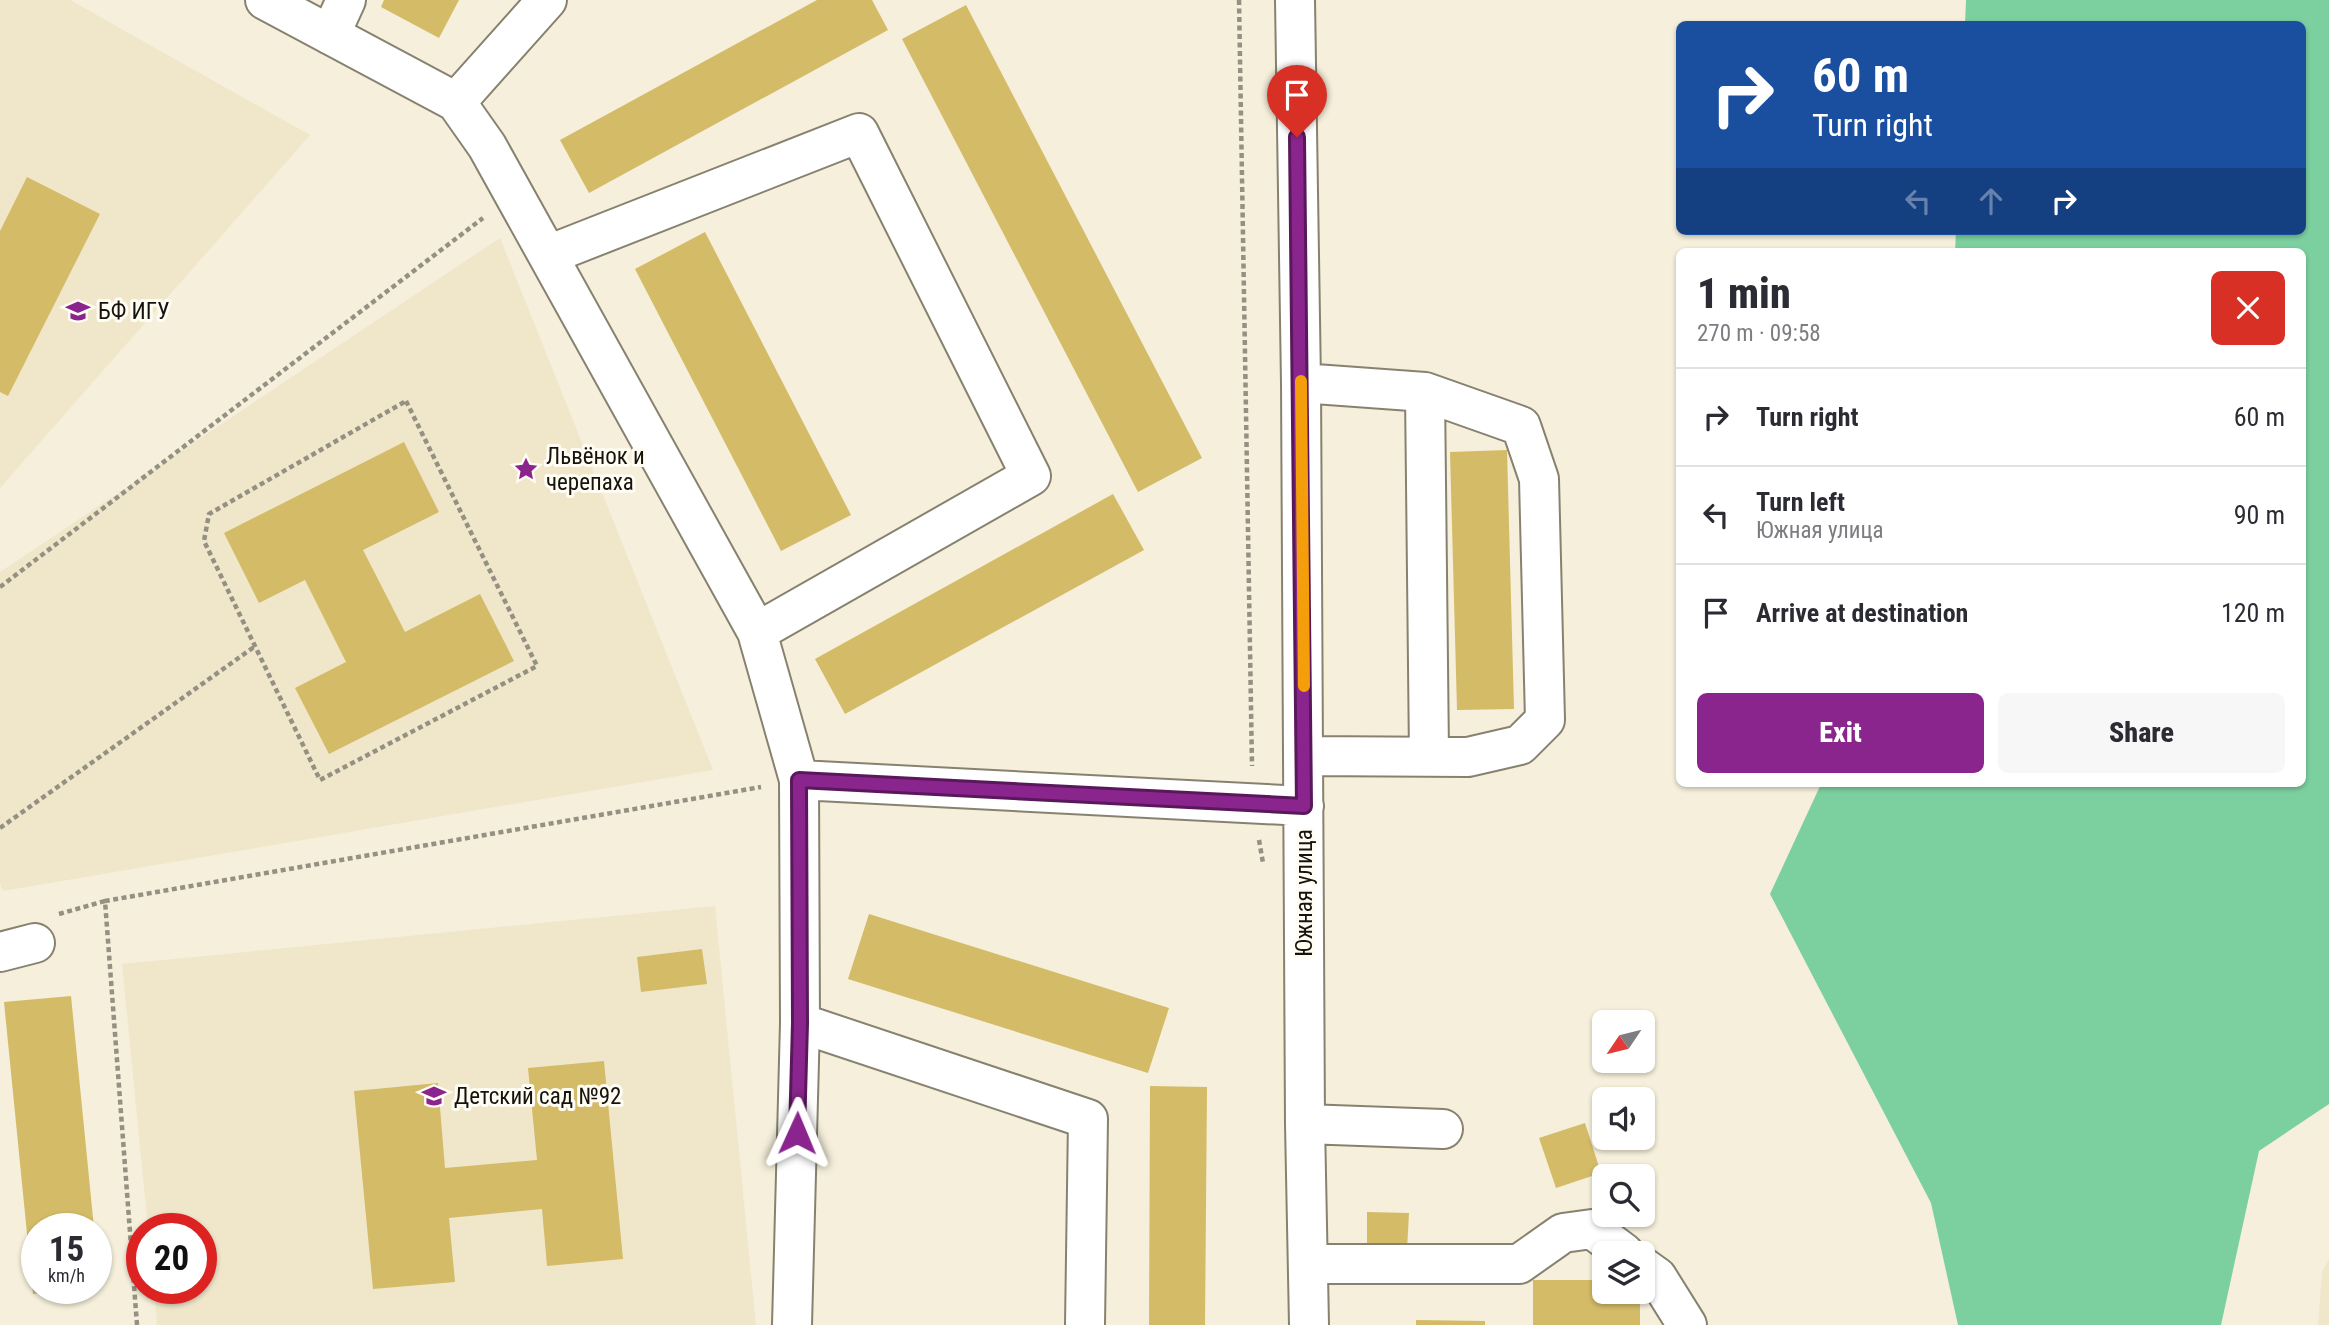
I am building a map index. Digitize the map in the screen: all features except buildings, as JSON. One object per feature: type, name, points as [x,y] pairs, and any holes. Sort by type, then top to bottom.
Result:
[{"type":"street","points":[[265,0],[456,102],[487,146],[757,632],[799,780],[800,1023],[792,1325]]},
{"type":"street","points":[[330,35],[346,0]]},
{"type":"street","points":[[456,102],[547,0]]},
{"type":"street","name":"Южная улица","points":[[1295,0],[1309,1325]]},
{"type":"street","points":[[548,255],[859,133],[1031,476],[757,632]]},
{"type":"street","points":[[1301,383],[1425,392],[1521,426],[1539,479],[1545,720],[1520,745],[1468,757],[1305,756]]},
{"type":"street","points":[[1425,392],[1429,755]]},
{"type":"street","points":[[799,780],[1304,806]]},
{"type":"street","points":[[800,1023],[1088,1119],[1085,1325]]},
{"type":"street","points":[[1305,1124],[1443,1129]]},
{"type":"street","points":[[1308,1264],[1519,1264],[1563,1233],[1592,1229],[1608,1241]]},
{"type":"street","points":[[1655,1276],[1687,1325]]},
{"type":"path","points":[[1240,0],[1252,802],[1264,869]]},
{"type":"path","points":[[0,587],[514,195]]},
{"type":"path","points":[[405,401],[537,666],[320,779],[254,647],[204,541],[209,514],[405,401]]},
{"type":"path","points":[[0,828],[254,647]]},
{"type":"path","points":[[137,1325],[105,901],[799,780]]},
{"type":"shaded area","name":"БФ ИГУ","points":[[0,0],[70,0],[310,135],[0,488]]},
{"type":"shaded area","points":[[500,238],[713,770],[3,891],[0,883],[0,572]]},
{"type":"shaded area","name":"Детский сад №92","points":[[715,906],[756,1325],[157,1325],[155,1304],[217,1304],[217,1213],[147,1213],[122,964]]},
{"type":"shaded area","points":[[2329,1259],[2329,1325],[2318,1325],[2322,1272]]},
{"type":"green space","points":[[1966,0],[2329,0],[2329,1104],[2259,1151],[2221,1325],[1958,1325],[1931,1203],[1770,894],[1820,787],[2306,787],[2306,248],[1955,248],[1956,235],[2306,235],[2306,21],[1965,21]]},
{"type":"slow traffic","points":[[1301,381],[1304,686]]},
{"type":"place","name":"БФ ИГУ","points":[[78,311]]},
{"type":"place","name":"Львёнок и черепаха","points":[[526,469]]},
{"type":"place","name":"Детский сад №92","points":[[434,1096]]},
{"type":"route","points":[[797,1133],[800,1023],[799,780],[1304,806],[1297,137]]}]
